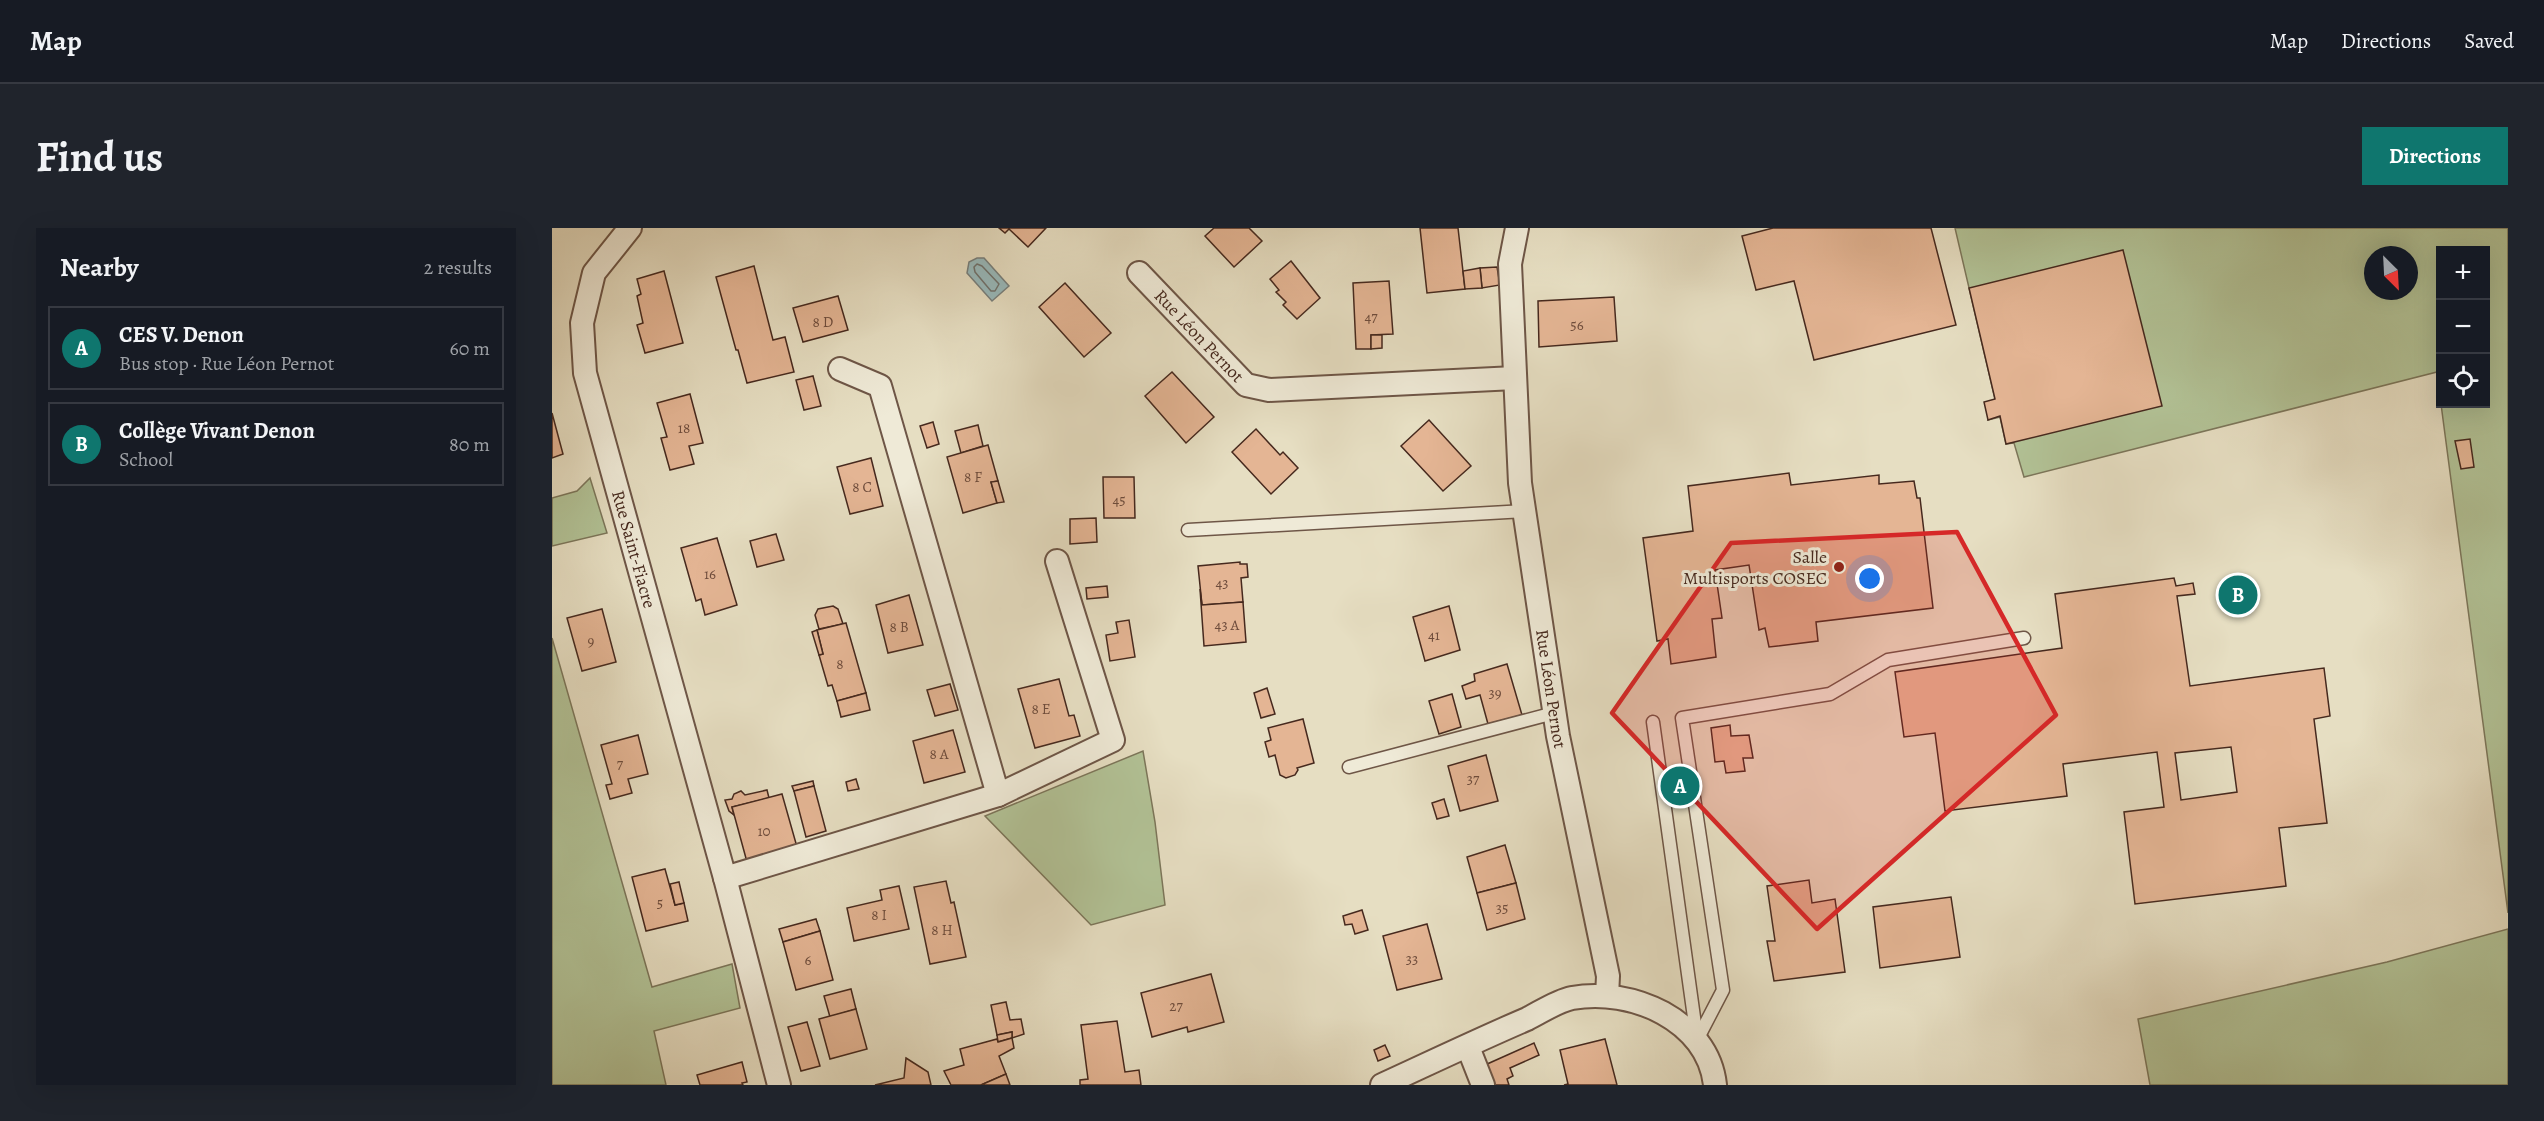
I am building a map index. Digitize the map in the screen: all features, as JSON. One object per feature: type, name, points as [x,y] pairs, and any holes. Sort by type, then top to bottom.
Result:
[{"type":"street","name":"Rue Saint-Fiacre","points":[[630,228],[594,273],[582,323],[585,372],[725,878],[779,1085]]},
{"type":"street","name":"Rue Léon Pernot","points":[[1517,228],[1510,264],[1520,483],[1554,713],[1608,976],[1617,998]]},
{"type":"street","name":"Rue Léon Pernot","points":[[1138,273],[1246,385],[1269,390],[1515,378]]},
{"type":"street","points":[[840,369],[880,386],[998,795]]},
{"type":"street","points":[[725,878],[998,795],[1113,740],[1057,561]]},
{"type":"street","points":[[1382,1085],[1571,998],[1617,998],[1658,1010],[1681,1023],[1697,1040],[1710,1061],[1715,1085]]},
{"type":"street","points":[[1468,1047],[1483,1085]]},
{"type":"lane","points":[[1188,530],[1525,511]]},
{"type":"lane","points":[[1697,1040],[1723,990],[1682,718],[1830,694],[1888,660],[2024,638]]},
{"type":"lane","points":[[1348,767],[1554,713]]},
{"type":"lane","points":[[1653,723],[1697,1040]]},
{"type":"highlighted area","points":[[1957,532],[2056,715],[1817,929],[1612,713],[1731,543]]},
{"type":"green space","points":[[1955,228],[2508,228],[2508,913],[2442,408],[2490,408],[2490,246],[2436,246],[2436,372],[2024,477],[2014,443],[2006,444],[2000,417],[1988,420],[1995,399]]},
{"type":"green space","points":[[590,478],[607,533],[552,546],[552,498],[577,491]]},
{"type":"green space","points":[[552,638],[652,987],[732,964],[740,1008],[654,1031],[666,1085],[552,1085]]},
{"type":"green space","points":[[1143,751],[1155,822],[1165,905],[1091,925],[985,816]]},
{"type":"green space","points":[[2508,929],[2508,1085],[2150,1085],[2138,1019],[2387,962]]},
{"type":"water","points":[[977,258],[984,258],[1009,286],[992,301],[967,273],[969,262]]},
{"type":"building","points":[[999,228],[1046,228],[1028,247],[1009,229],[1005,233]]},
{"type":"building","points":[[1214,228],[1249,228],[1262,241],[1234,267],[1205,236]]},
{"type":"building","points":[[1420,228],[1458,228],[1465,289],[1427,293]]},
{"type":"building","points":[[1773,228],[1931,228],[1956,325],[1814,360],[1794,281],[1756,290],[1742,236]]},
{"type":"building","points":[[2123,250],[2162,406],[2006,444],[2000,416],[1988,420],[1984,402],[1995,399],[1969,288]]},
{"type":"building","points":[[1291,261],[1320,298],[1297,319],[1283,305],[1286,302],[1276,292],[1279,290],[1270,279]]},
{"type":"building","points":[[754,266],[773,340],[785,337],[794,372],[747,383],[716,277]]},
{"type":"building","points":[[1497,267],[1500,285],[1482,288],[1480,268]]},
{"type":"building","points":[[1480,268],[1482,288],[1465,289],[1463,271]]},
{"type":"building","points":[[664,271],[683,343],[645,353],[637,325],[643,323],[637,296],[641,294],[637,279]]},
{"type":"building","points":[[1389,281],[1393,334],[1371,335],[1371,349],[1356,349],[1353,283]]},
{"type":"building","points":[[1065,283],[1111,333],[1084,357],[1039,307]]},
{"type":"building","points":[[838,296],[848,330],[803,342],[793,308]]},
{"type":"building","points":[[1614,297],[1617,341],[1539,347],[1538,301]]},
{"type":"building","points":[[1371,335],[1382,335],[1382,348],[1371,349]]},
{"type":"building","points":[[1172,372],[1214,417],[1186,443],[1145,396]]},
{"type":"building","points":[[813,376],[821,406],[804,410],[796,380]]},
{"type":"building","points":[[690,394],[703,443],[689,446],[694,464],[670,470],[661,438],[667,437],[657,403]]},
{"type":"building","points":[[552,413],[563,454],[552,458]]},
{"type":"building","points":[[1429,420],[1471,466],[1443,491],[1401,446]]},
{"type":"building","points":[[933,422],[939,444],[927,448],[920,426]]},
{"type":"building","points":[[978,425],[983,446],[961,453],[955,431]]},
{"type":"building","points":[[1256,429],[1280,455],[1283,452],[1298,468],[1271,494],[1232,452]]},
{"type":"building","points":[[2470,439],[2474,467],[2461,469],[2455,441]]},
{"type":"building","points":[[988,445],[998,481],[991,482],[997,503],[963,513],[947,457]]},
{"type":"building","points":[[871,458],[883,506],[850,514],[837,467]]},
{"type":"building","name":"Salle Multisports COSEC","points":[[1789,473],[1791,485],[1879,475],[1879,484],[1914,481],[1917,498],[1920,498],[1933,608],[1816,622],[1818,641],[1769,647],[1765,628],[1759,630],[1749,565],[1715,570],[1722,618],[1712,619],[1716,657],[1671,664],[1668,639],[1657,641],[1643,538],[1693,531],[1688,486]]},
{"type":"building","points":[[1103,477],[1134,477],[1135,518],[1104,518]]},
{"type":"building","points":[[998,481],[1004,502],[997,503],[991,482]]},
{"type":"building","points":[[1096,518],[1097,542],[1070,544],[1070,519]]},
{"type":"building","points":[[776,534],[784,560],[757,567],[750,541]]},
{"type":"building","points":[[717,538],[737,605],[705,615],[701,599],[696,601],[681,548]]},
{"type":"building","points":[[1240,562],[1240,564],[1247,564],[1248,577],[1241,578],[1243,602],[1202,605],[1198,566]]},
{"type":"building","points":[[2174,578],[2176,586],[2193,583],[2195,594],[2177,596],[2190,686],[2324,668],[2330,716],[2314,719],[2327,823],[2279,828],[2286,886],[2135,904],[2124,812],[2164,807],[2157,752],[2063,764],[2067,796],[1945,811],[1935,733],[1904,737],[1895,672],[2062,648],[2055,594]],"holes":[[[2231,747],[2237,792],[2181,800],[2175,753]]]},
{"type":"building","points":[[1107,586],[1108,597],[1087,599],[1086,588]]},
{"type":"building","points":[[1200,589],[1202,605],[1243,602],[1246,642],[1204,646]]},
{"type":"building","points":[[909,595],[923,645],[888,653],[876,605]]},
{"type":"building","points":[[833,606],[838,609],[843,624],[819,629],[815,615],[818,609]]},
{"type":"building","points":[[1449,606],[1460,650],[1425,661],[1413,617]]},
{"type":"building","points":[[602,609],[616,662],[582,671],[567,618]]},
{"type":"building","points":[[1129,620],[1135,657],[1110,661],[1106,635],[1118,633],[1116,622]]},
{"type":"building","points":[[846,623],[866,693],[837,701],[832,685],[828,686],[819,655],[823,654],[817,630]]},
{"type":"building","points":[[817,630],[823,654],[819,655],[812,632]]},
{"type":"building","points":[[1507,664],[1522,715],[1488,724],[1480,695],[1466,699],[1462,686],[1475,681],[1474,674]]},
{"type":"building","points":[[1059,679],[1069,716],[1074,715],[1080,736],[1035,748],[1018,689]]},
{"type":"building","points":[[950,684],[958,710],[935,716],[927,690]]},
{"type":"building","points":[[1267,688],[1275,714],[1261,718],[1254,693]]},
{"type":"building","points":[[866,693],[870,710],[841,717],[837,701]]},
{"type":"building","points":[[1452,694],[1461,727],[1439,734],[1429,701]]},
{"type":"building","points":[[1303,719],[1314,763],[1297,768],[1295,775],[1286,778],[1280,775],[1275,755],[1269,757],[1265,742],[1271,740],[1268,728]]},
{"type":"building","points":[[1730,725],[1731,736],[1749,735],[1753,758],[1743,758],[1745,771],[1726,773],[1724,761],[1715,762],[1711,728]]},
{"type":"building","points":[[953,730],[965,772],[924,783],[913,741]]},
{"type":"building","points":[[638,735],[648,774],[628,779],[632,793],[610,799],[606,785],[612,784],[601,745]]},
{"type":"building","points":[[1486,755],[1498,801],[1460,811],[1448,766]]},
{"type":"building","points":[[856,779],[859,789],[848,791],[846,782]]},
{"type":"building","points":[[813,781],[814,786],[794,791],[792,786]]},
{"type":"building","points":[[814,786],[826,831],[806,837],[794,791]]},
{"type":"building","points":[[767,790],[769,798],[732,807],[734,815],[729,811],[725,800],[732,799],[734,794],[741,791],[745,795]]},
{"type":"building","points":[[782,794],[797,847],[747,862],[732,807]]},
{"type":"building","points":[[1444,799],[1449,816],[1437,819],[1432,803]]},
{"type":"building","points":[[1505,845],[1516,883],[1477,893],[1467,857]]},
{"type":"building","points":[[665,869],[675,905],[684,903],[688,921],[646,931],[632,877]]},
{"type":"building","points":[[1809,880],[1812,903],[1835,899],[1845,972],[1774,981],[1767,941],[1775,941],[1767,886]]},
{"type":"building","points":[[946,881],[951,903],[954,902],[966,957],[930,964],[914,887]]},
{"type":"building","points":[[679,882],[684,903],[675,905],[670,884]]},
{"type":"building","points":[[1516,883],[1525,919],[1487,930],[1477,893]]},
{"type":"building","points":[[899,886],[909,929],[854,941],[847,908],[882,900],[880,890]]},
{"type":"building","points":[[1951,897],[1960,957],[1880,968],[1873,907]]},
{"type":"building","points":[[1362,910],[1368,930],[1355,934],[1352,924],[1345,925],[1343,916]]},
{"type":"building","points":[[816,919],[820,931],[783,942],[779,929]]},
{"type":"building","points":[[1427,924],[1442,979],[1397,990],[1383,936]]},
{"type":"building","points":[[820,931],[833,980],[796,990],[783,942]]},
{"type":"building","points":[[1211,974],[1224,1022],[1188,1032],[1187,1027],[1152,1037],[1141,993]]},
{"type":"building","points":[[851,989],[856,1009],[830,1017],[824,996]]},
{"type":"building","points":[[1006,1002],[1010,1020],[1021,1019],[1024,1034],[1012,1038],[1012,1032],[997,1035],[991,1005]]},
{"type":"building","points":[[856,1009],[867,1049],[830,1059],[819,1019]]},
{"type":"building","points":[[1117,1021],[1125,1072],[1139,1070],[1141,1085],[1080,1085],[1080,1080],[1088,1079],[1081,1025]]},
{"type":"building","points":[[807,1022],[820,1066],[801,1071],[788,1027]]},
{"type":"building","points":[[1012,1032],[1012,1038],[998,1042],[997,1035]]},
{"type":"building","points":[[1012,1038],[1014,1048],[999,1056],[1006,1074],[981,1085],[951,1085],[944,1071],[964,1065],[960,1049],[997,1039],[998,1042]]},
{"type":"building","points":[[1605,1039],[1617,1085],[1564,1085],[1568,1084],[1560,1050]]},
{"type":"building","points":[[1534,1043],[1539,1055],[1510,1068],[1513,1076],[1507,1079],[1509,1085],[1494,1085],[1485,1065]]},
{"type":"building","points":[[1385,1045],[1390,1056],[1378,1061],[1374,1050]]},
{"type":"building","points":[[906,1058],[928,1072],[931,1085],[875,1085],[904,1078]]},
{"type":"building","points":[[742,1062],[747,1082],[742,1083],[743,1085],[700,1085],[697,1075]]},
{"type":"building","points":[[1006,1074],[1010,1085],[981,1085]]},
{"type":"place","name":"Salle Multisports COSEC","points":[[1839,567]]},
{"type":"place","name":"Collège Vivant Denon","points":[[2238,595]]},
{"type":"place","name":"CES V. Denon","points":[[1680,786]]}]
